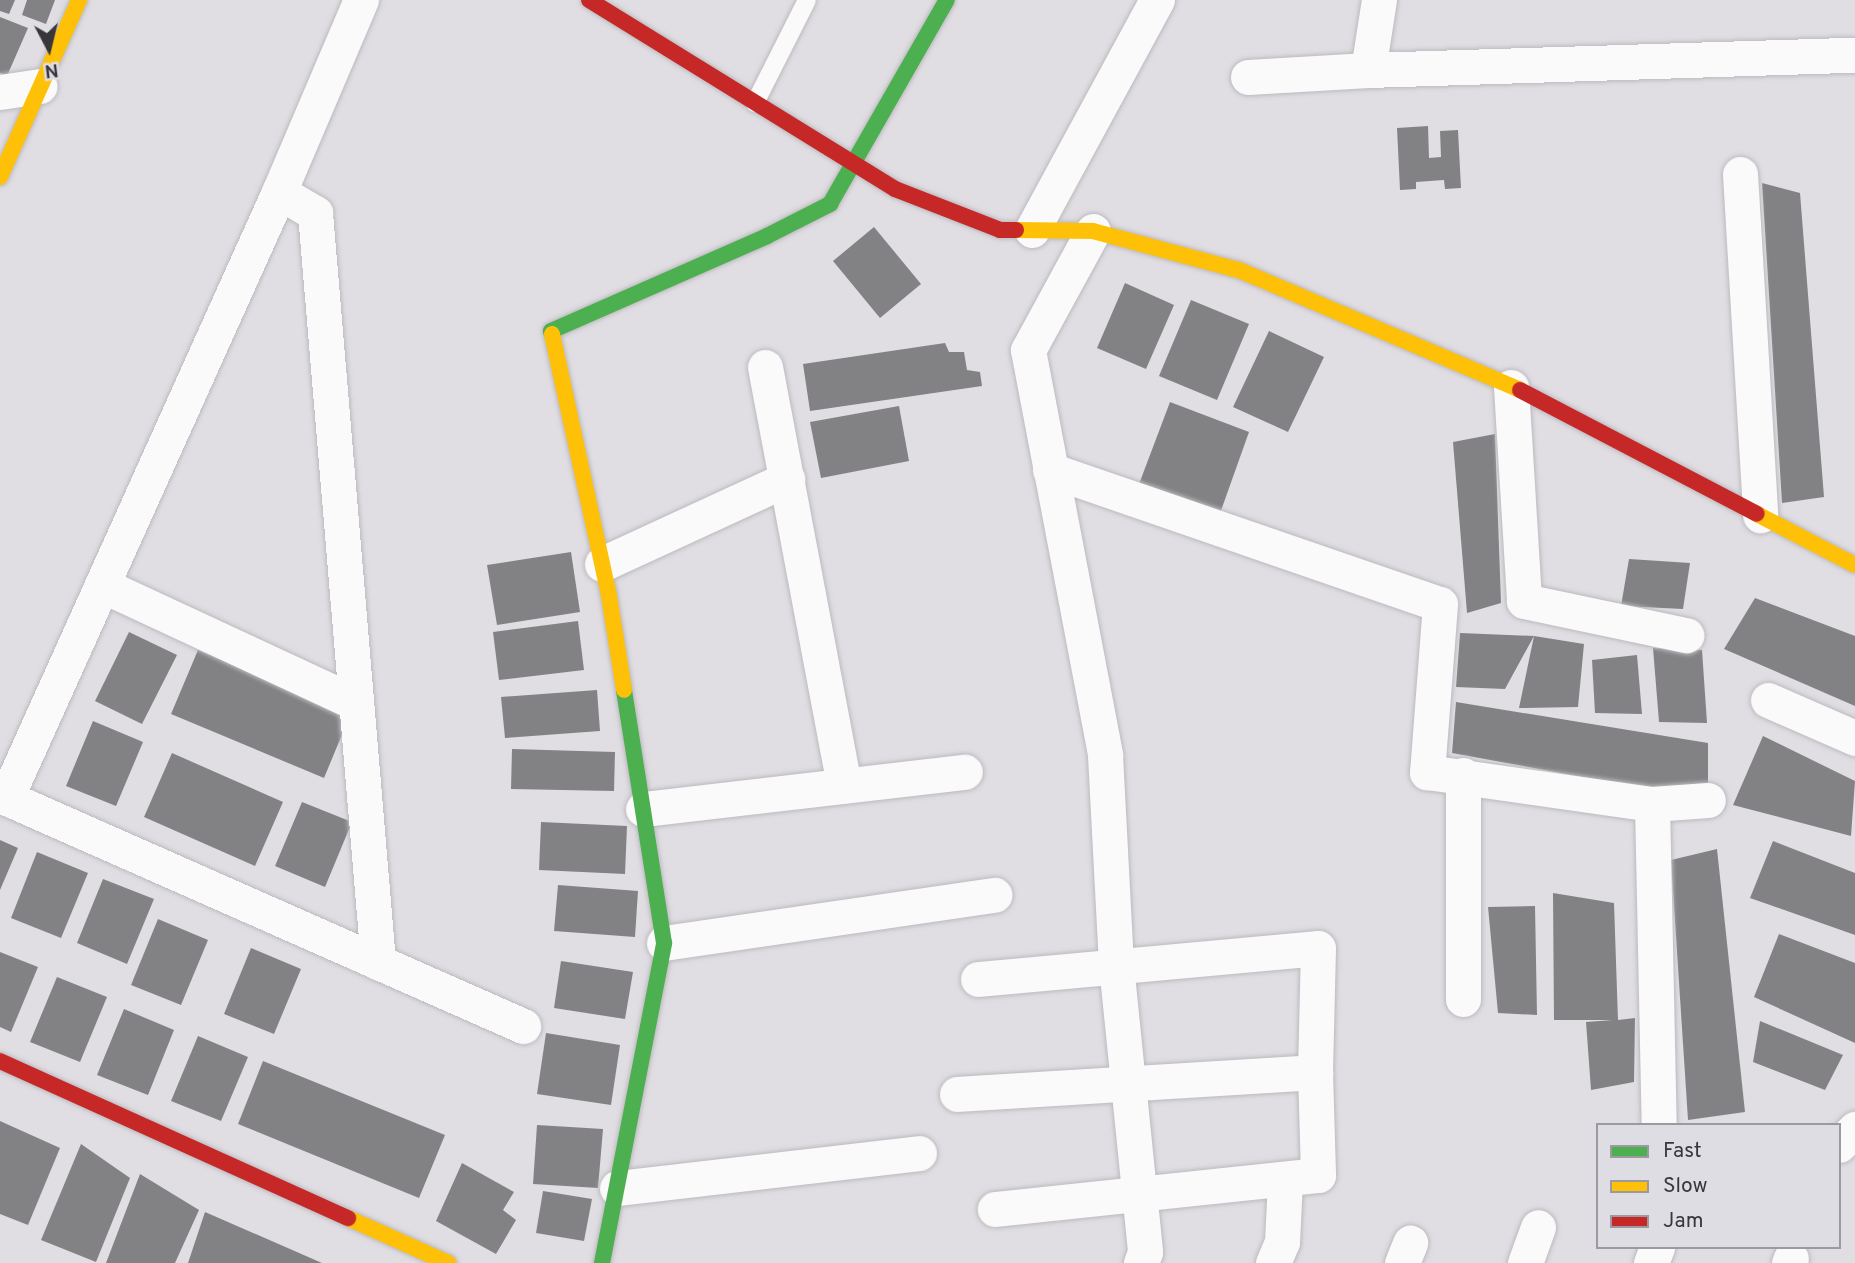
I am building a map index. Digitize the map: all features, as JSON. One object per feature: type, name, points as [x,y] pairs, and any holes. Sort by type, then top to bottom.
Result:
[{"type":"street","points":[[0,177],[79,0]]},
{"type":"street","points":[[361,0],[279,192],[3,797],[523,1026]]},
{"type":"street","points":[[589,0],[895,189],[1000,229],[1093,231],[1239,270],[1511,387],[1855,565]]},
{"type":"street","points":[[602,1263],[664,943],[602,564],[551,331],[768,236],[830,204],[947,0]]},
{"type":"street","points":[[1032,230],[1157,0]]},
{"type":"street","points":[[1368,70],[1379,0]]},
{"type":"street","points":[[1248,77],[1368,70],[1855,55]]},
{"type":"street","points":[[0,92],[40,86]]},
{"type":"street","points":[[1740,174],[1760,515]]},
{"type":"street","points":[[279,192],[315,213],[378,962]]},
{"type":"street","points":[[1093,231],[1027,350],[1105,755],[1116,965],[1145,1252],[1141,1263]]},
{"type":"street","points":[[765,367],[844,786]]},
{"type":"street","points":[[1511,387],[1524,601],[1686,635]]},
{"type":"street","points":[[1050,470],[1440,604],[1427,772],[1652,804],[1709,800]]},
{"type":"street","points":[[602,564],[787,480]]},
{"type":"street","points":[[102,585],[356,703]]},
{"type":"street","points":[[1768,700],[1855,738]]},
{"type":"street","points":[[643,809],[965,772]]},
{"type":"street","points":[[1463,775],[1463,999]]},
{"type":"street","points":[[1652,804],[1659,1123]]},
{"type":"street","points":[[664,943],[995,895]]},
{"type":"street","points":[[978,979],[1318,948],[1315,1072],[1318,1175],[1139,1191],[995,1209]]},
{"type":"street","points":[[0,1060],[448,1263]]},
{"type":"street","points":[[957,1094],[1315,1072]]},
{"type":"street","points":[[1841,1143],[1855,1129]]},
{"type":"street","points":[[617,1188],[919,1153]]},
{"type":"street","points":[[1273,1263],[1282,1242],[1285,1180]]},
{"type":"street","points":[[1525,1263],[1538,1227]]},
{"type":"lane","points":[[755,103],[807,0]]},
{"type":"building","points":[[0,0],[15,0],[9,14],[0,11]]},
{"type":"building","points":[[27,0],[55,0],[46,24],[22,15]]},
{"type":"building","points":[[0,17],[28,28],[7,76],[0,73]]},
{"type":"building","points":[[1428,126],[1429,158],[1441,157],[1440,131],[1458,130],[1461,188],[1445,189],[1444,180],[1416,182],[1416,189],[1400,190],[1397,128]]},
{"type":"building","points":[[1762,183],[1800,193],[1824,497],[1782,503]]},
{"type":"building","points":[[874,227],[921,284],[880,318],[833,261]]},
{"type":"building","points":[[1125,283],[1174,305],[1146,369],[1097,348]]},
{"type":"building","points":[[1191,300],[1249,324],[1217,400],[1159,376]]},
{"type":"building","points":[[1269,331],[1324,357],[1288,432],[1233,407]]},
{"type":"building","points":[[945,343],[949,352],[964,352],[967,370],[980,372],[982,386],[810,411],[803,364]]},
{"type":"building","points":[[1170,402],[1249,432],[1218,519],[1136,492]]},
{"type":"building","points":[[899,406],[909,461],[821,478],[810,422]]},
{"type":"building","points":[[1495,434],[1501,603],[1467,613],[1453,442]]},
{"type":"building","points":[[571,552],[580,612],[497,625],[487,565]]},
{"type":"building","points":[[1629,559],[1690,563],[1683,609],[1621,606]]},
{"type":"building","points":[[1755,598],[1855,636],[1855,706],[1724,649]]},
{"type":"building","points":[[578,621],[584,670],[499,680],[493,632]]},
{"type":"building","points":[[129,632],[177,655],[142,724],[95,701]]},
{"type":"building","points":[[1460,633],[1534,636],[1505,689],[1456,687]]},
{"type":"building","points":[[1534,636],[1584,644],[1578,707],[1519,708]]},
{"type":"building","points":[[1653,648],[1702,650],[1707,723],[1659,722]]},
{"type":"building","points":[[198,650],[351,713],[324,778],[171,714]]},
{"type":"building","points":[[1637,655],[1642,714],[1595,713],[1592,660]]},
{"type":"building","points":[[597,690],[600,731],[505,738],[501,697]]},
{"type":"building","points":[[1456,702],[1708,743],[1708,800],[1452,753]]},
{"type":"building","points":[[93,721],[143,742],[116,806],[66,786]]},
{"type":"building","points":[[1763,736],[1855,781],[1851,836],[1733,805]]},
{"type":"building","points":[[512,749],[615,752],[614,791],[511,789]]},
{"type":"building","points":[[172,753],[283,802],[255,866],[144,817]]},
{"type":"building","points":[[302,802],[352,822],[325,887],[275,866]]},
{"type":"building","points":[[541,822],[627,826],[625,874],[539,870]]},
{"type":"building","points":[[0,840],[18,848],[0,890]]},
{"type":"building","points":[[1773,841],[1855,873],[1855,935],[1750,898]]},
{"type":"building","points":[[1717,849],[1745,1112],[1688,1120],[1671,860]]},
{"type":"building","points":[[37,852],[88,873],[61,938],[11,918]]},
{"type":"building","points":[[103,879],[154,899],[127,964],[77,943]]},
{"type":"building","points":[[558,885],[638,891],[635,937],[554,931]]},
{"type":"building","points":[[1553,893],[1614,903],[1618,1020],[1635,1018],[1634,1082],[1591,1090],[1586,1022],[1613,1020],[1554,1020]]},
{"type":"building","points":[[1535,906],[1537,1015],[1498,1013],[1488,907]]},
{"type":"building","points":[[158,919],[208,940],[181,1005],[131,985]]},
{"type":"building","points":[[1779,934],[1855,963],[1855,1043],[1754,997]]},
{"type":"building","points":[[251,948],[301,969],[274,1034],[224,1014]]},
{"type":"building","points":[[0,952],[38,967],[11,1032],[0,1027]]},
{"type":"building","points":[[561,961],[633,972],[625,1019],[554,1008]]},
{"type":"building","points":[[57,977],[107,997],[80,1062],[30,1042]]},
{"type":"building","points":[[124,1009],[174,1030],[148,1095],[97,1075]]},
{"type":"building","points":[[1760,1021],[1843,1055],[1825,1090],[1753,1062]]},
{"type":"building","points":[[546,1033],[620,1045],[611,1105],[537,1094]]},
{"type":"building","points":[[198,1036],[248,1057],[221,1121],[171,1101]]},
{"type":"building","points":[[263,1061],[445,1135],[419,1198],[238,1124]]},
{"type":"building","points":[[0,1121],[60,1148],[28,1225],[0,1214]]},
{"type":"building","points":[[537,1125],[603,1129],[598,1188],[533,1184]]},
{"type":"building","points":[[81,1144],[130,1178],[96,1262],[41,1240]]},
{"type":"building","points":[[462,1163],[514,1192],[503,1210],[516,1220],[496,1254],[436,1221]]},
{"type":"building","points":[[140,1174],[199,1210],[175,1263],[106,1263]]},
{"type":"building","points":[[543,1191],[592,1199],[584,1241],[536,1233]]},
{"type":"building","points":[[205,1212],[322,1263],[188,1263]]},
{"type":"traffic: fast","points":[[552,334],[551,331],[767,236],[830,204],[947,0]]},
{"type":"traffic: fast","points":[[602,1263],[664,943],[624,690]]},
{"type":"traffic: slow","points":[[0,177],[79,0]]},
{"type":"traffic: slow","points":[[1016,230],[1093,231],[1239,270],[1520,390]]},
{"type":"traffic: slow","points":[[552,334],[609,596],[624,690]]},
{"type":"traffic: slow","points":[[1757,514],[1855,565]]},
{"type":"traffic: slow","points":[[348,1218],[448,1263]]},
{"type":"traffic: jam","points":[[589,0],[895,189],[1000,230],[1016,230]]},
{"type":"traffic: jam","points":[[1520,390],[1757,514]]},
{"type":"traffic: jam","points":[[0,1061],[348,1218]]}]
